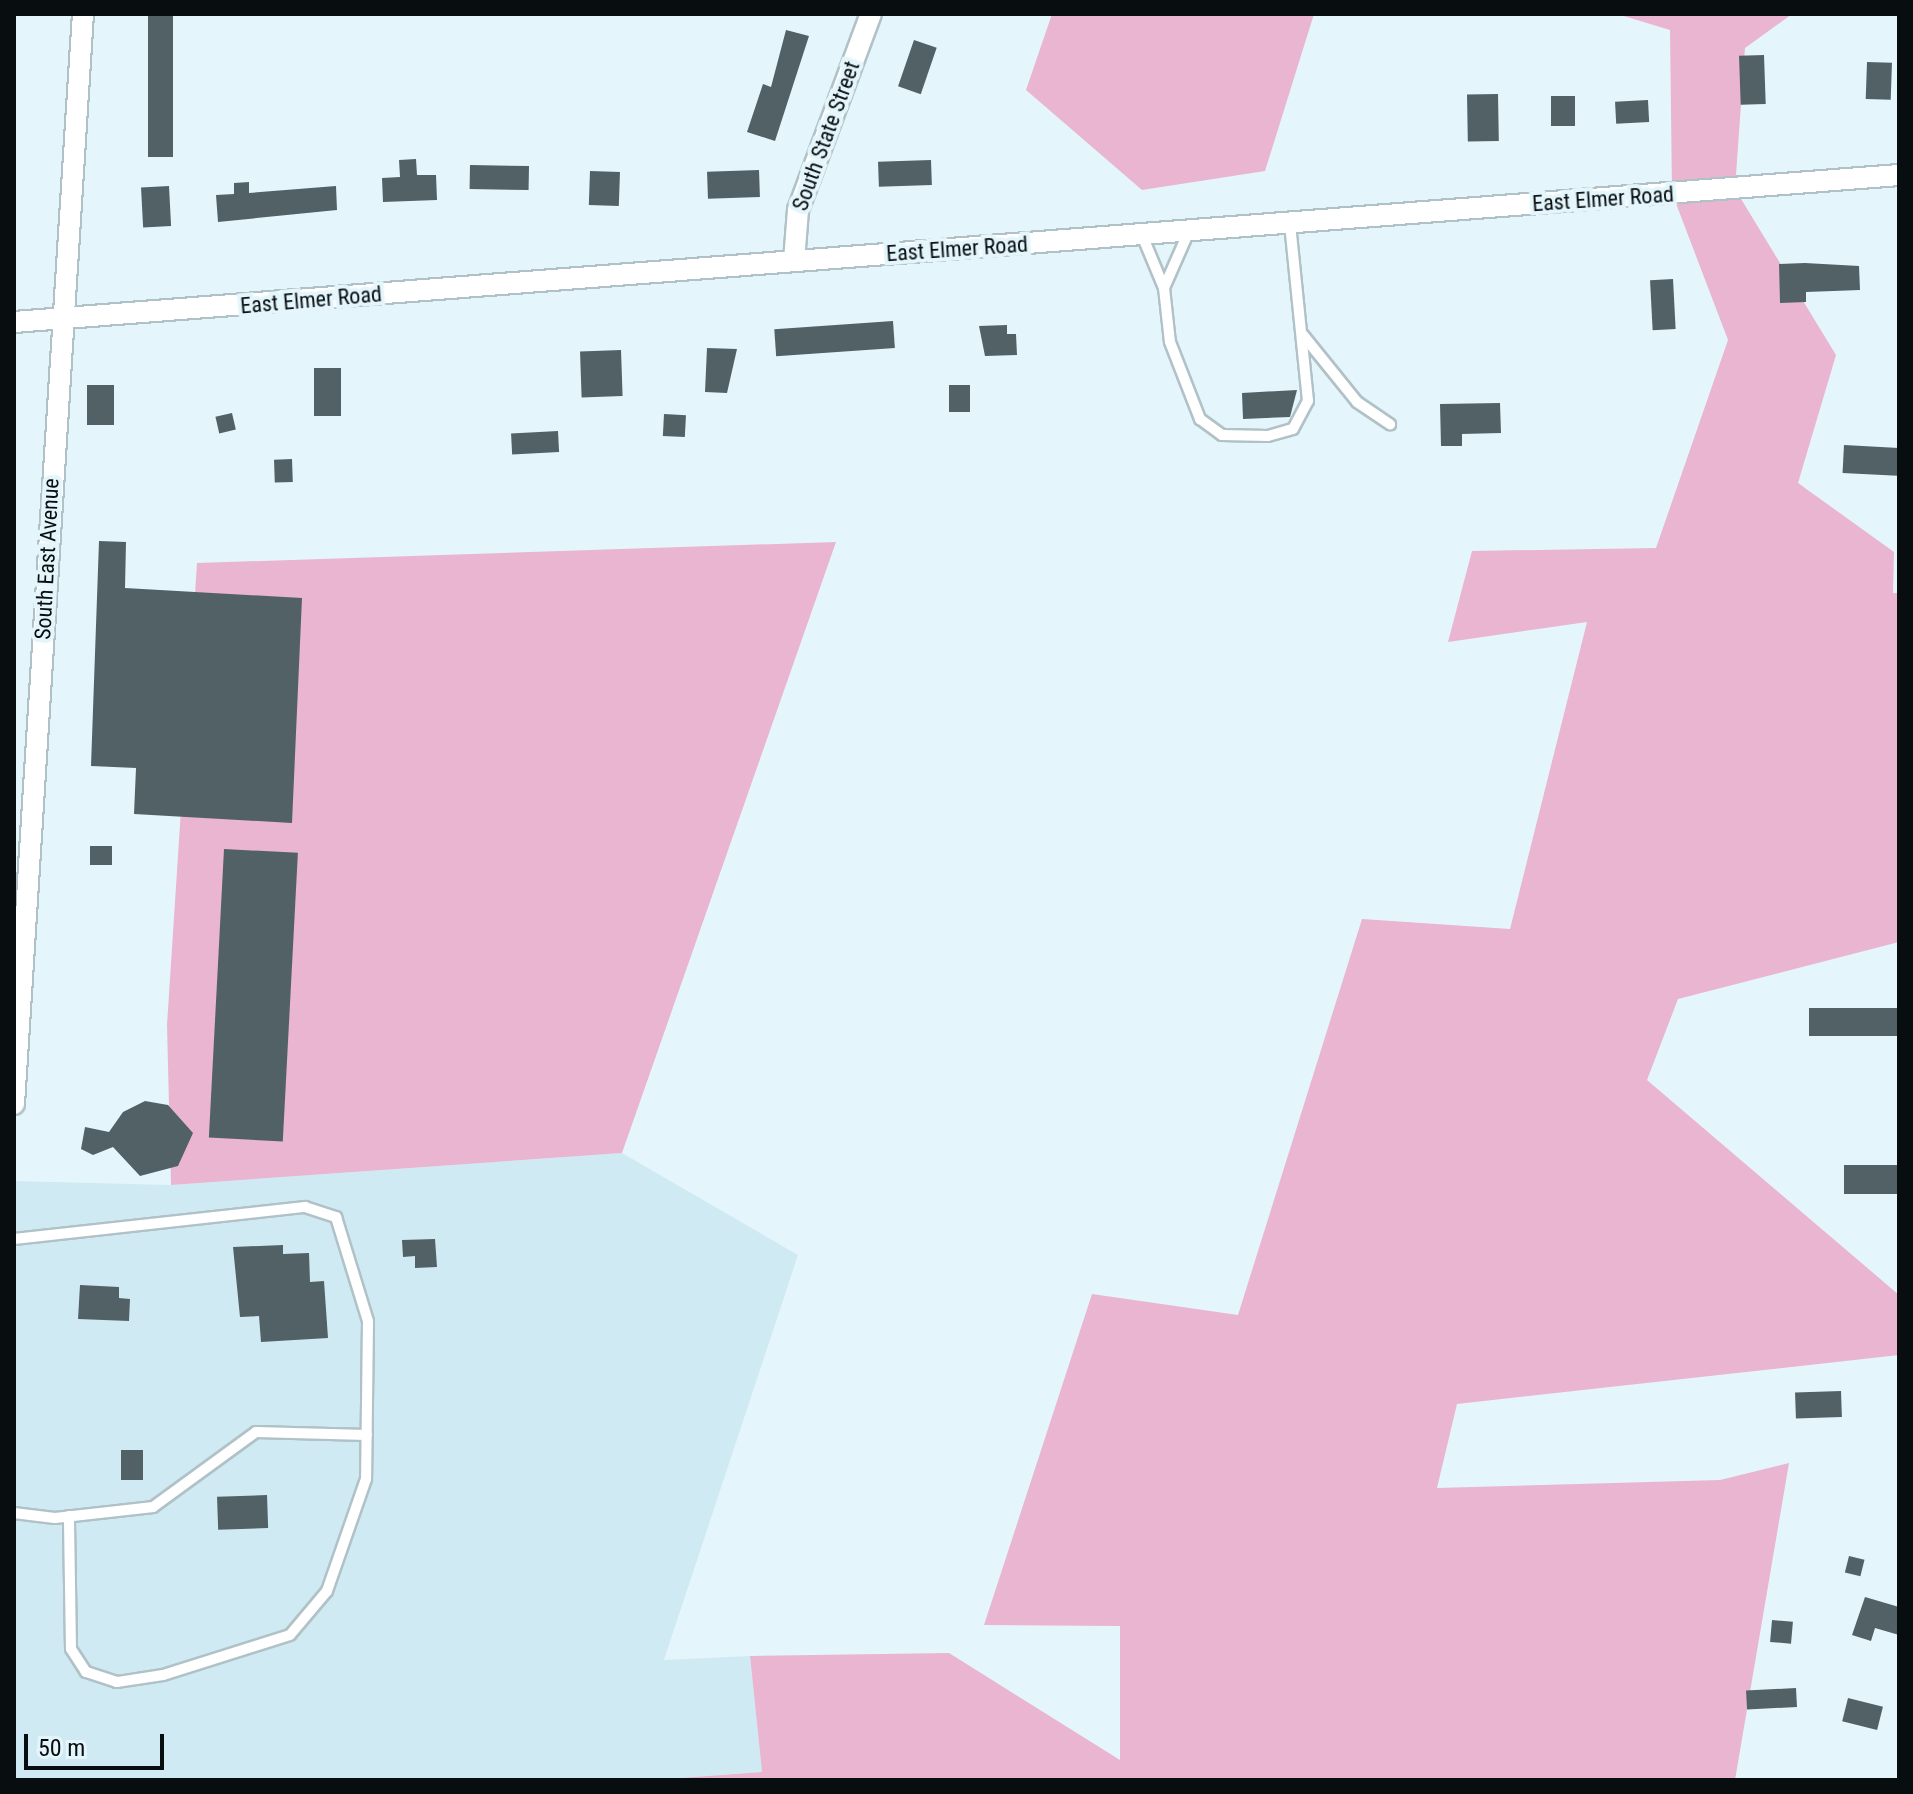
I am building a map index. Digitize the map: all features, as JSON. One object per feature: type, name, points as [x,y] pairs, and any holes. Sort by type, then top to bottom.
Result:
[{"type":"street","name":"South East Avenue","points":[[14,1104],[83,14]]},
{"type":"street","name":"South State Street","points":[[794,261],[798,210],[871,14]]},
{"type":"street","name":"East Elmer Road","points":[[14,322],[1899,175]]},
{"type":"lane","points":[[1142,235],[1164,288],[1170,342],[1200,419],[1222,435],[1268,436],[1304,418],[1290,223]]},
{"type":"lane","points":[[1164,288],[1189,231]]},
{"type":"lane","points":[[1300,330],[1357,402],[1390,424]]},
{"type":"lane","points":[[14,1239],[305,1207],[336,1217],[368,1321],[366,1479],[327,1591],[290,1635],[235,1656],[117,1682],[86,1672],[71,1649],[69,1516]]},
{"type":"lane","points":[[14,1513],[69,1516],[153,1507],[256,1432],[367,1435]]},
{"type":"shaded area","points":[[1052,14],[1314,14],[1265,171],[1142,190],[1026,90]]},
{"type":"shaded area","points":[[1617,14],[1792,14],[1745,48],[1735,189],[1836,355],[1798,483],[1894,552],[1893,593],[1899,593],[1899,942],[1678,999],[1647,1080],[1899,1295],[1899,1355],[1457,1404],[1437,1488],[1720,1480],[1789,1463],[1735,1780],[653,1780],[762,1772],[750,1656],[949,1653],[1120,1760],[1120,1626],[984,1625],[1092,1294],[1238,1315],[1362,919],[1510,929],[1587,622],[1448,642],[1472,551],[1656,548],[1728,340],[1672,193],[1670,30]]},
{"type":"shaded area","points":[[836,542],[622,1153],[171,1185],[167,1025],[197,563]]},
{"type":"shaded area","points":[[622,1153],[798,1255],[664,1660],[750,1656],[762,1772],[653,1780],[14,1780],[14,1181],[171,1185]]},
{"type":"building","points":[[148,14],[173,14],[173,157],[148,157]]},
{"type":"building","points":[[786,30],[809,36],[775,141],[747,132],[763,84],[771,87]]},
{"type":"building","points":[[914,40],[937,48],[921,94],[898,86]]},
{"type":"building","points":[[1764,55],[1766,104],[1741,105],[1739,56]]},
{"type":"building","points":[[1867,62],[1892,63],[1891,100],[1866,99]]},
{"type":"building","points":[[1498,94],[1499,141],[1468,142],[1467,95]]},
{"type":"building","points":[[1551,96],[1575,96],[1575,126],[1551,126]]},
{"type":"building","points":[[1648,100],[1649,122],[1616,124],[1615,102]]},
{"type":"building","points":[[416,159],[417,175],[436,175],[437,200],[383,202],[382,178],[400,177],[399,160]]},
{"type":"building","points":[[931,160],[932,185],[879,187],[878,162]]},
{"type":"building","points":[[470,165],[529,166],[529,190],[470,189]]},
{"type":"building","points":[[759,170],[760,197],[708,199],[707,172]]},
{"type":"building","points":[[590,171],[620,172],[619,206],[589,205]]},
{"type":"building","points":[[249,182],[249,193],[336,186],[337,210],[218,222],[216,195],[234,194],[234,183]]},
{"type":"building","points":[[169,186],[171,226],[143,227],[141,187]]},
{"type":"building","points":[[1779,264],[1859,266],[1860,290],[1806,292],[1806,302],[1780,303]]},
{"type":"building","points":[[1673,279],[1676,329],[1653,330],[1650,280]]},
{"type":"building","points":[[893,321],[895,348],[776,356],[774,329]]},
{"type":"building","points":[[1007,325],[1007,334],[1016,334],[1017,355],[985,356],[979,326]]},
{"type":"building","points":[[707,348],[737,349],[727,393],[705,392]]},
{"type":"building","points":[[621,350],[623,396],[582,397],[580,351]]},
{"type":"building","points":[[314,368],[341,368],[341,416],[314,416]]},
{"type":"building","points":[[87,385],[114,385],[114,425],[87,425]]},
{"type":"building","points":[[949,385],[970,385],[970,412],[949,412]]},
{"type":"building","points":[[1297,390],[1290,417],[1243,419],[1242,393]]},
{"type":"building","points":[[1500,403],[1501,433],[1462,434],[1462,446],[1441,446],[1440,404]]},
{"type":"building","points":[[232,413],[236,430],[219,433],[215,417]]},
{"type":"building","points":[[664,414],[686,415],[685,437],[663,436]]},
{"type":"building","points":[[558,431],[559,452],[512,454],[511,433]]},
{"type":"building","points":[[1844,445],[1899,448],[1897,476],[1843,473]]},
{"type":"building","points":[[292,459],[293,482],[275,483],[274,460]]},
{"type":"building","points":[[99,541],[126,542],[125,588],[302,598],[292,823],[134,814],[136,768],[91,766]]},
{"type":"building","points":[[90,846],[112,846],[112,865],[90,865]]},
{"type":"building","points":[[224,849],[298,853],[283,1141],[209,1138]]},
{"type":"building","points":[[1809,1008],[1899,1008],[1899,1036],[1809,1036]]},
{"type":"building","points":[[145,1101],[168,1105],[193,1133],[178,1166],[140,1176],[113,1147],[93,1155],[81,1149],[85,1127],[109,1132],[123,1112]]},
{"type":"building","points":[[1844,1165],[1899,1165],[1899,1194],[1844,1194]]},
{"type":"building","points":[[435,1239],[437,1267],[415,1268],[415,1256],[403,1257],[402,1240]]},
{"type":"building","points":[[283,1245],[283,1254],[309,1253],[310,1282],[324,1281],[328,1338],[261,1342],[259,1316],[240,1317],[233,1247]]},
{"type":"building","points":[[80,1285],[119,1287],[119,1298],[130,1299],[129,1321],[78,1319]]},
{"type":"building","points":[[1841,1391],[1842,1417],[1796,1419],[1795,1393]]},
{"type":"building","points":[[121,1450],[143,1450],[143,1480],[121,1480]]},
{"type":"building","points":[[267,1495],[268,1528],[218,1530],[217,1497]]},
{"type":"building","points":[[1849,1556],[1865,1560],[1860,1576],[1845,1572]]},
{"type":"building","points":[[1865,1597],[1899,1607],[1899,1635],[1875,1628],[1871,1641],[1852,1635]]},
{"type":"building","points":[[1772,1620],[1793,1622],[1791,1644],[1770,1642]]},
{"type":"building","points":[[1796,1688],[1797,1707],[1747,1710],[1746,1691]]},
{"type":"building","points":[[1848,1698],[1883,1707],[1877,1730],[1842,1721]]}]
